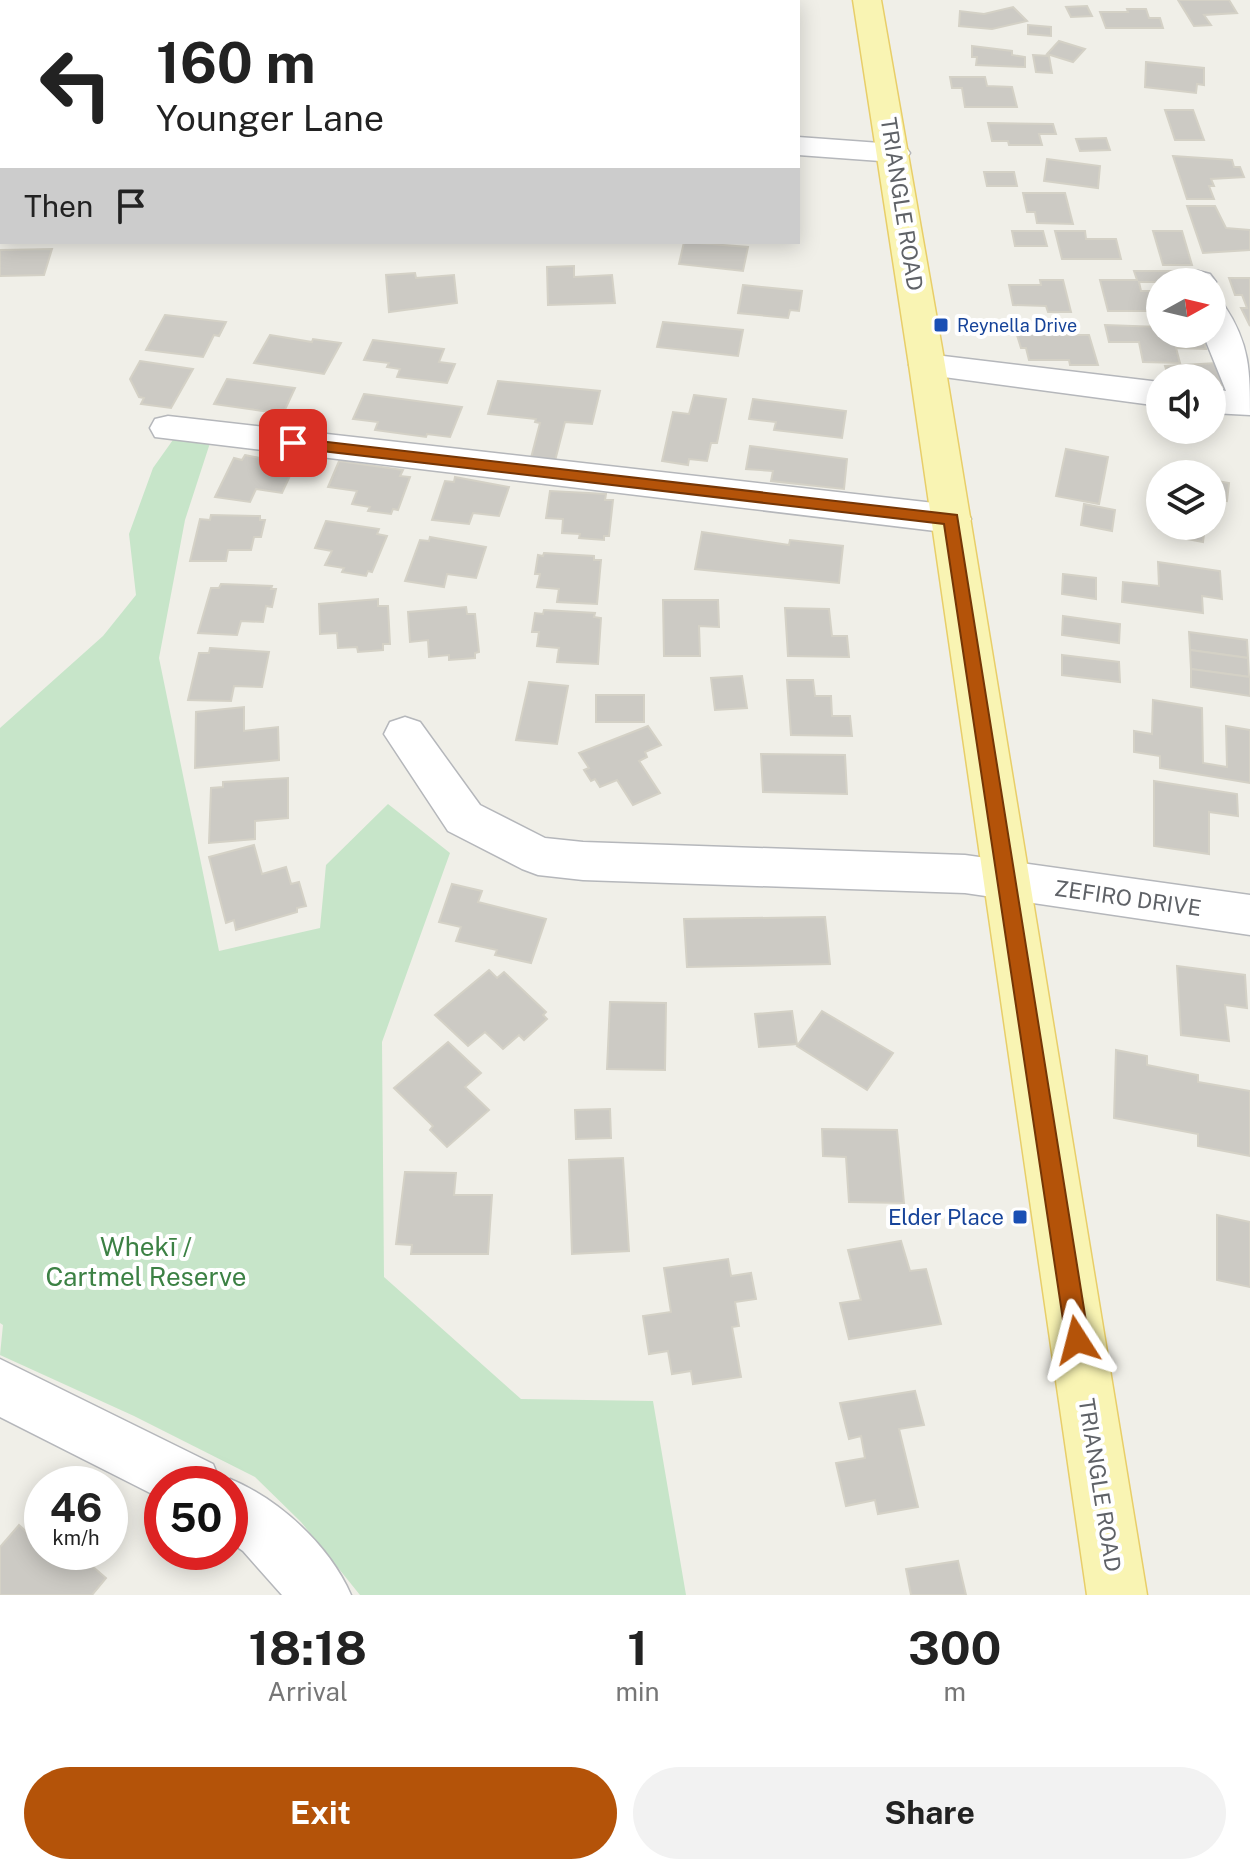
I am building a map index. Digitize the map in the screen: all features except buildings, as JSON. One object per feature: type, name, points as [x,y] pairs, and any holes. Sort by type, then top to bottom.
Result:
[{"type":"main road","name":"TRIANGLE ROAD","points":[[867,0],[952,519],[1005,881],[1117,1595]]},
{"type":"street","points":[[800,146],[894,153]]},
{"type":"street","points":[[1226,346],[1247,395],[1236,403]]},
{"type":"street","points":[[927,365],[1146,392]]},
{"type":"street","points":[[168,428],[952,519]]},
{"type":"street","points":[[405,734],[464,818],[538,856],[583,861],[965,874],[1005,881]]},
{"type":"street","name":"ZEFIRO DRIVE","points":[[1005,881],[1250,915]]},
{"type":"street","points":[[0,1387],[157,1466]]},
{"type":"street","points":[[248,1520],[264,1530],[321,1595]]},
{"type":"green space","name":"Whekī / Cartmel Reserve","points":[[175,437],[210,443],[185,520],[159,658],[219,951],[320,928],[326,865],[388,804],[450,853],[382,1042],[384,1277],[521,1399],[653,1401],[686,1595],[360,1595],[301,1522],[248,1473],[248,1466],[233,1466],[134,1416],[0,1355],[3,1325],[0,1323],[0,728],[103,636],[136,595],[129,534],[153,468]]},
{"type":"place","name":"Reynella Drive","points":[[941,325]]},
{"type":"place","name":"Elder Place","points":[[1020,1217]]},
{"type":"route","points":[[293,443],[952,519],[1077,1340]]}]
